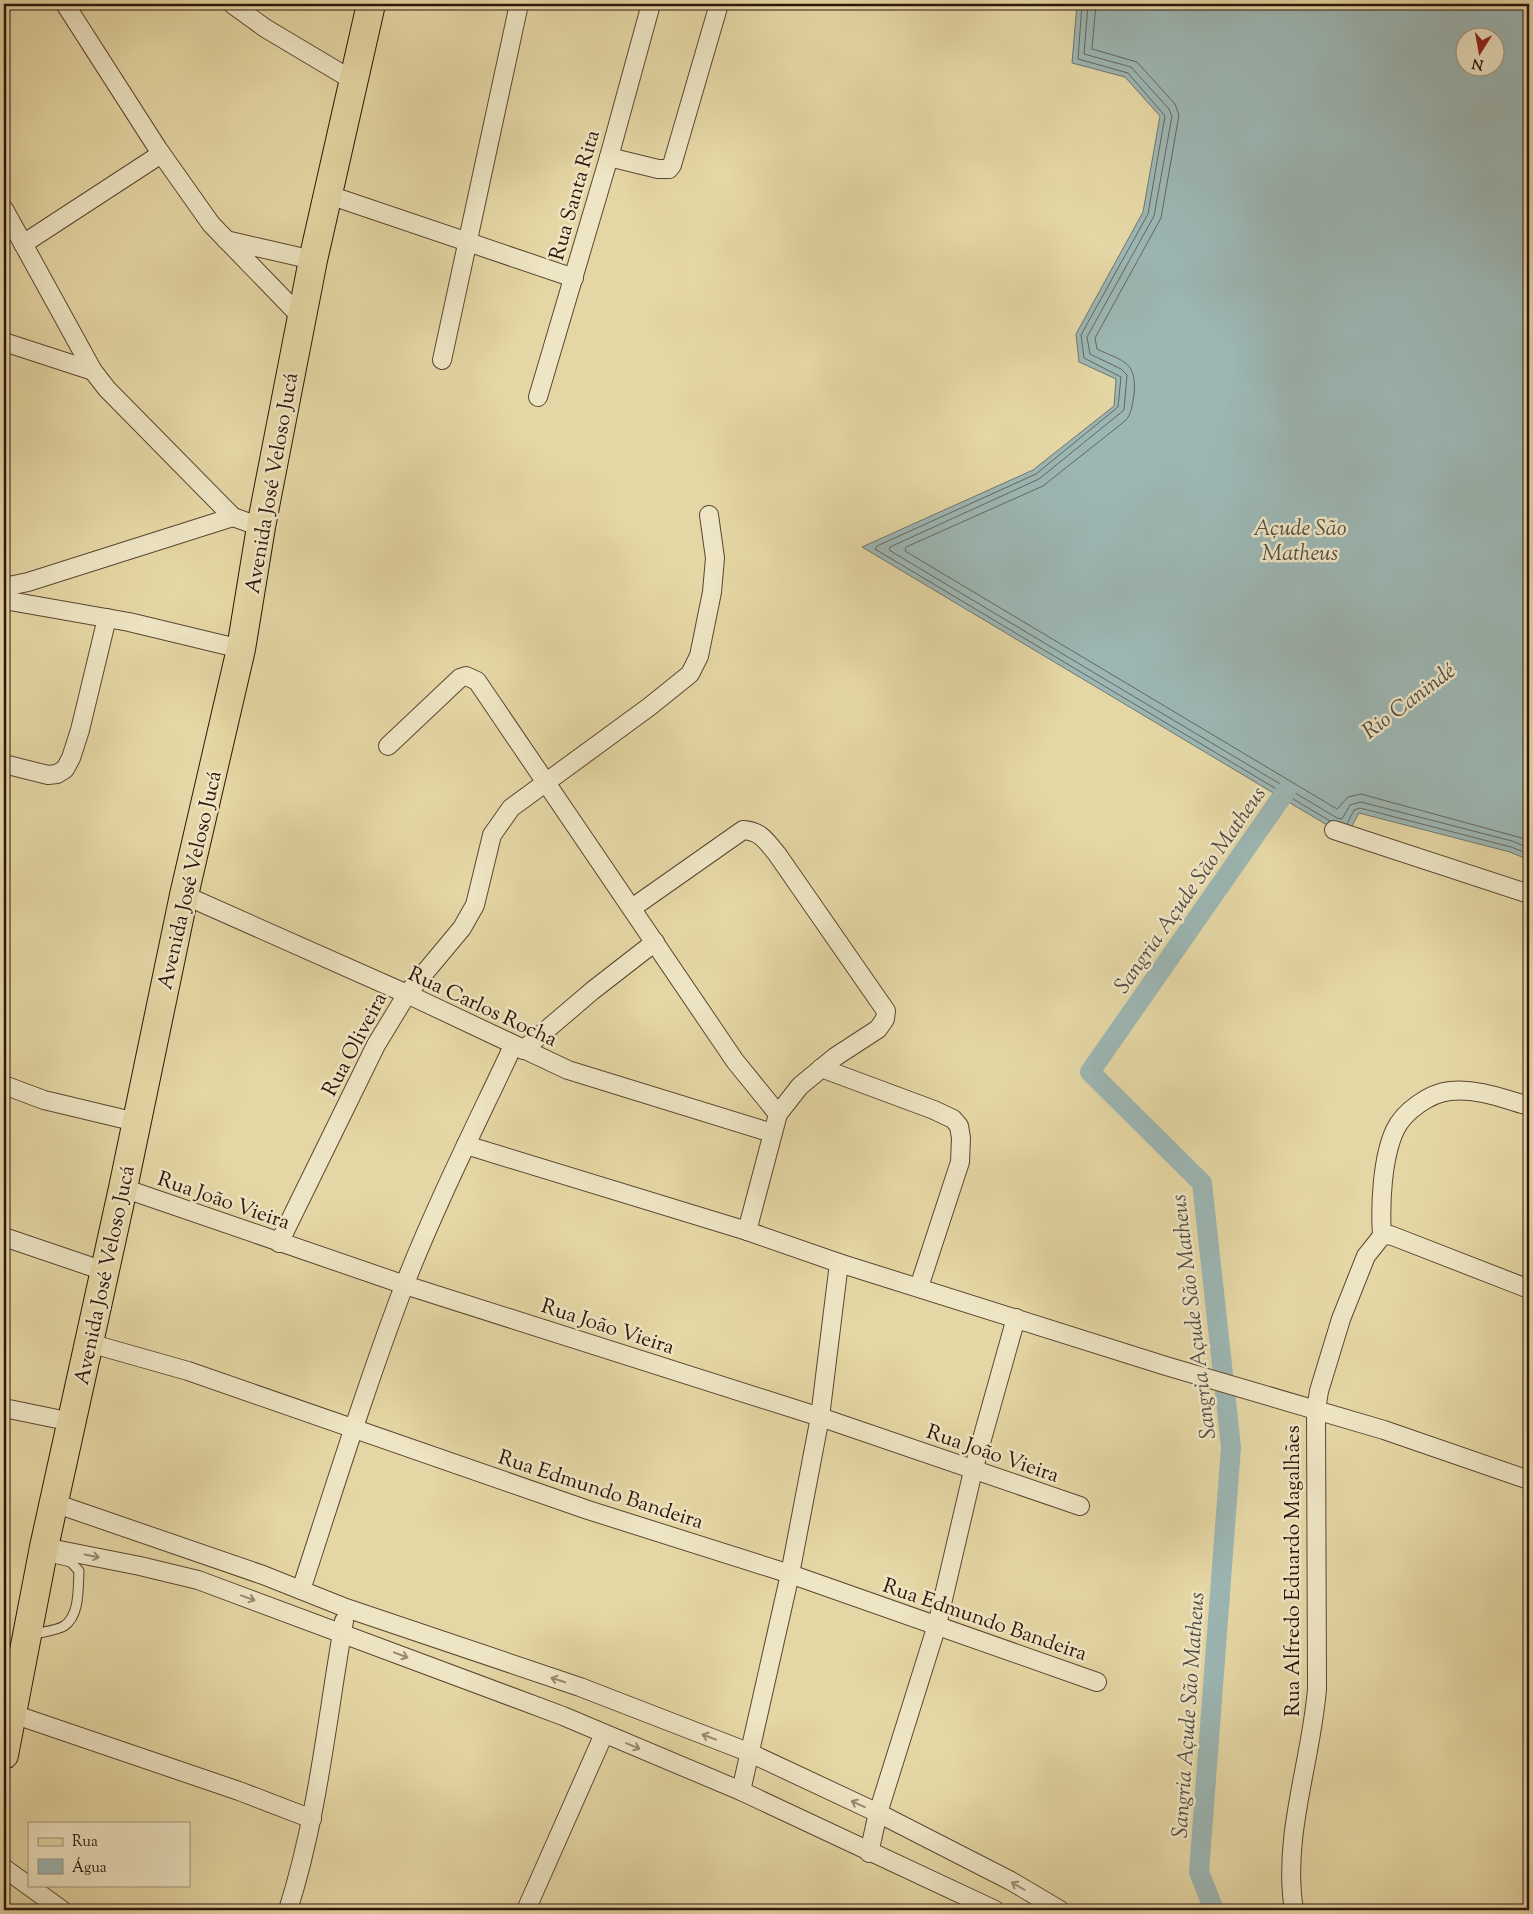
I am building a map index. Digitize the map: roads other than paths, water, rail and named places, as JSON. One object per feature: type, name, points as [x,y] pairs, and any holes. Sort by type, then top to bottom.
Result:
[{"type":"main road","name":"Avenida José Veloso Jucá","points":[[4,1755],[43,1551],[124,1188],[184,895],[241,649],[261,527],[313,260],[372,4]]},
{"type":"street","points":[[65,4],[161,154],[205,217],[302,318]]},
{"type":"street","points":[[232,4],[265,28],[354,81]]},
{"type":"street","points":[[442,360],[519,4]]},
{"type":"street","name":"Rua Santa Rita","points":[[538,397],[609,158],[651,4]]},
{"type":"street","points":[[609,158],[658,169],[669,169],[672,165],[719,4]]},
{"type":"street","points":[[23,244],[161,154]]},
{"type":"street","points":[[329,195],[574,278]]},
{"type":"street","points":[[4,209],[93,371],[107,389],[233,517],[261,527]]},
{"type":"street","points":[[226,240],[313,260]]},
{"type":"street","points":[[4,342],[93,371]]},
{"type":"street","name":"Rua Oliveira","points":[[279,1243],[376,1045],[407,994],[462,928],[476,905],[485,858],[495,829],[511,808],[649,707],[690,674],[702,648],[712,592],[715,558],[709,515]]},
{"type":"street","points":[[4,587],[233,517]]},
{"type":"street","points":[[4,600],[107,618],[241,649]]},
{"type":"street","points":[[4,764],[48,775],[57,774],[65,769],[71,758],[80,730],[107,618]]},
{"type":"street","points":[[388,746],[460,678],[472,678],[480,685],[736,1061],[778,1114]]},
{"type":"street","points":[[632,908],[743,830],[754,830],[762,835],[886,1011],[885,1019],[878,1028],[821,1068],[800,1086],[778,1114],[747,1231]]},
{"type":"street","points":[[1334,830],[1529,894]]},
{"type":"street","name":"Rua Carlos Rocha","points":[[184,895],[407,994],[568,1070],[772,1133]]},
{"type":"street","points":[[301,1590],[354,1429],[405,1285],[466,1145],[518,1048],[655,942]]},
{"type":"street","points":[[821,1068],[934,1110],[953,1119],[959,1126],[962,1138],[960,1162],[919,1287]]},
{"type":"street","points":[[4,1085],[44,1100],[136,1122]]},
{"type":"street","points":[[1529,1106],[1465,1090],[1449,1091],[1422,1102],[1396,1128],[1386,1170],[1382,1204],[1382,1236],[1400,1237],[1529,1289]]},
{"type":"street","points":[[466,1145],[747,1231],[839,1263],[1016,1318],[1384,1430],[1529,1480]]},
{"type":"street","name":"Rua João Vieira","points":[[124,1188],[405,1285],[820,1417],[973,1471],[1080,1506]]},
{"type":"street","name":"Rua Alfredo Eduardo Magalhães","points":[[1294,1910],[1289,1883],[1290,1855],[1314,1727],[1317,1689],[1316,1410],[1328,1356],[1356,1279],[1366,1256],[1382,1236]]},
{"type":"street","points":[[4,1237],[104,1271]]},
{"type":"street","points":[[741,1791],[748,1752],[790,1574],[820,1417],[839,1263]]},
{"type":"street","points":[[868,1852],[878,1813],[937,1625],[973,1471],[1016,1318]]},
{"type":"street","name":"Rua Edmundo Bandeira","points":[[89,1343],[188,1371],[588,1510],[790,1574],[1097,1682]]},
{"type":"street","points":[[4,1408],[72,1422]]},
{"type":"street","points":[[54,1503],[192,1550],[346,1608],[580,1687],[748,1752],[878,1813],[1011,1882],[1060,1910]]},
{"type":"street","points":[[43,1551],[198,1580],[342,1632],[604,1734],[741,1791],[995,1910]]},
{"type":"street","points":[[288,1910],[300,1871],[312,1819],[346,1608]]},
{"type":"street","points":[[13,1714],[238,1791],[312,1819]]},
{"type":"street","points":[[526,1910],[604,1734]]},
{"type":"street","points":[[4,1868],[28,1885]]},
{"type":"street","points":[[29,1886],[62,1910]]},
{"type":"lane","points":[[28,1635],[64,1626],[72,1618],[76,1606],[80,1571],[72,1562],[43,1551]]},
{"type":"water","name":"Açude São Matheus","points":[[1077,4],[1529,4],[1529,860],[1510,852],[1359,813],[1347,835],[1332,828],[862,547],[1033,470],[1114,406],[1116,379],[1079,362],[1076,334],[1143,212],[1160,116],[1125,77],[1072,63]]},
{"type":"waterway","name":"Sangria Açude São Matheus","points":[[1214,1910],[1199,1872],[1231,1447],[1202,1183],[1090,1072],[1286,791]]},
{"type":"water label","name":"Rio Canindé","points":[[1408,700]]}]
